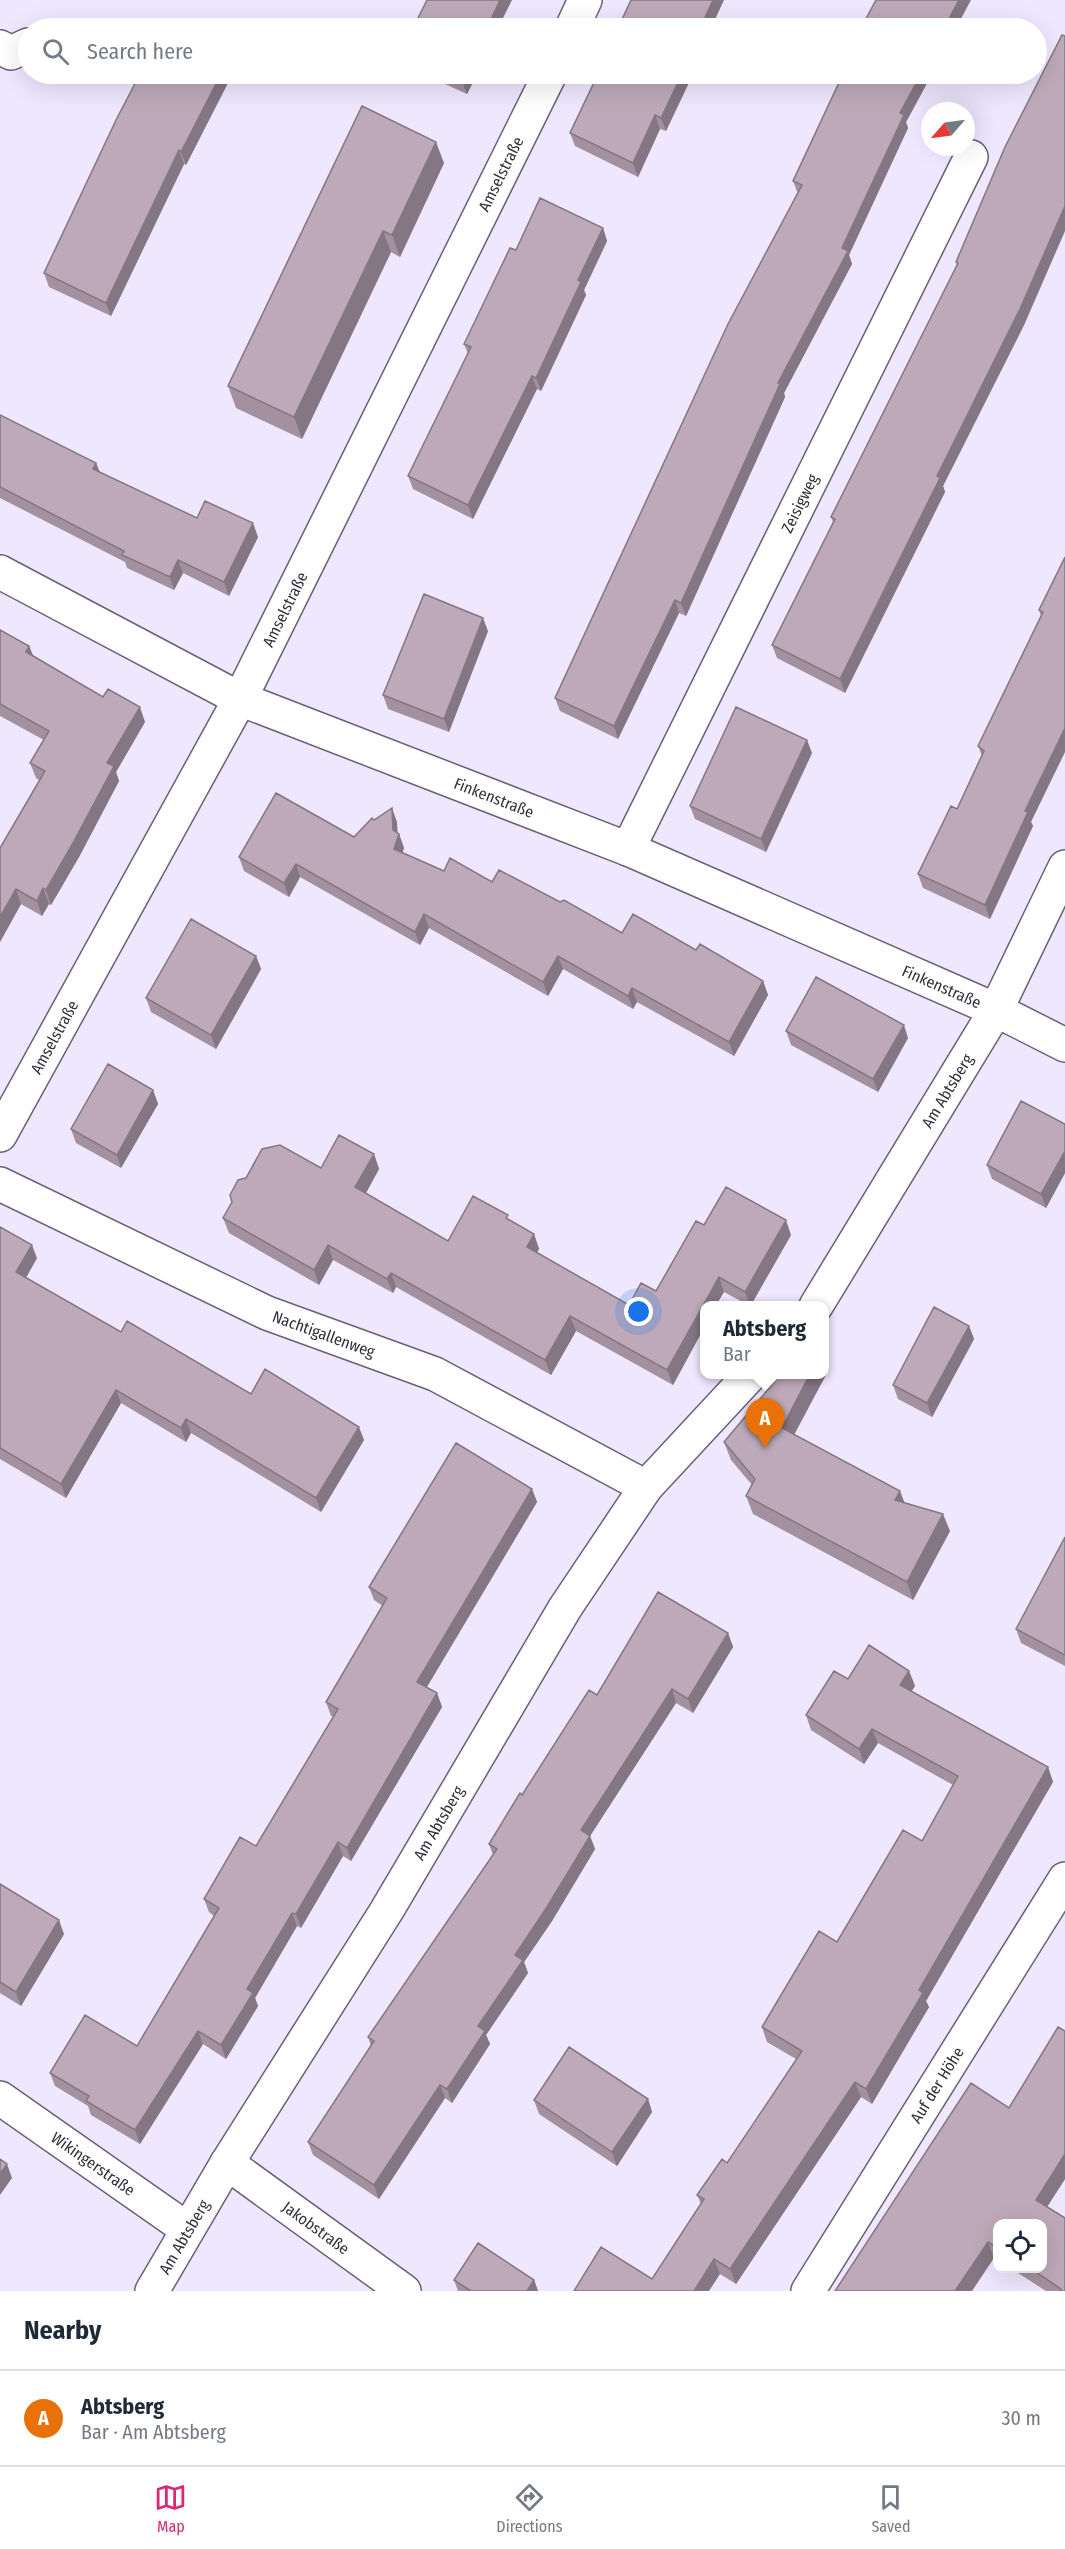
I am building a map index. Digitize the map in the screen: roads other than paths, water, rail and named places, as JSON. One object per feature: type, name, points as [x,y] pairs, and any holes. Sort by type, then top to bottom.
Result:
[{"type":"street","points":[[577,18],[585,0]]},
{"type":"street","points":[[0,47],[11,53],[18,50]]},
{"type":"street","name":"Amselstraße","points":[[0,1135],[240,699],[545,84]]},
{"type":"street","name":"Zeisigweg","points":[[628,849],[971,157]]},
{"type":"street","name":"Finkenstraße","points":[[0,572],[240,699],[628,849],[996,1010],[1065,1045]]},
{"type":"street","name":"Am Abtsberg","points":[[818,1301],[996,1010],[1065,867]]},
{"type":"street","name":"Nachtigallenweg","points":[[0,1184],[267,1313],[435,1374],[646,1487]]},
{"type":"street","name":"Am Abtsberg","points":[[152,2291],[227,2163],[387,1910],[565,1608],[646,1487],[746,1379]]},
{"type":"street","name":"Auf der Höhe","points":[[808,2291],[1065,1879]]},
{"type":"street","name":"Wikingerstraße","points":[[0,2098],[187,2229]]},
{"type":"street","name":"Jakobstraße","points":[[227,2163],[404,2291]]},
{"type":"place","name":"Abtsberg","points":[[765,1448]]}]
